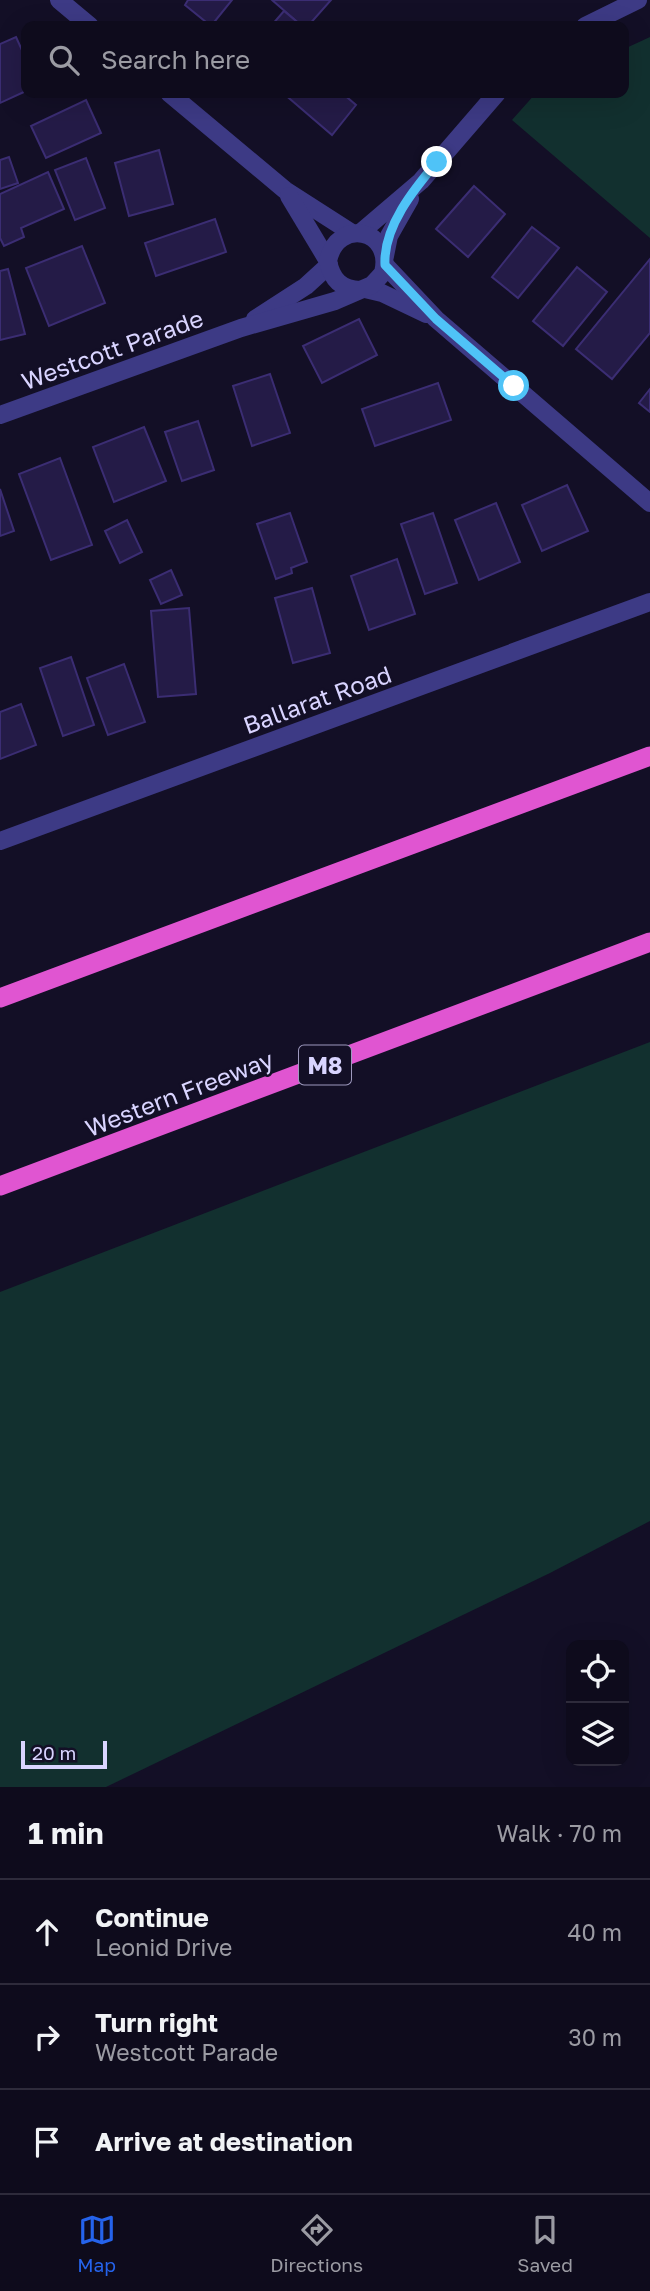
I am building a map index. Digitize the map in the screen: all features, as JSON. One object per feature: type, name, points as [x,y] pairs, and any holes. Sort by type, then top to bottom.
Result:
[{"type":"highway","points":[[0,998],[650,756]]},
{"type":"highway","name":"Western Freeway","points":[[0,1186],[650,942]]},
{"type":"street","points":[[59,0],[84,21]]},
{"type":"street","points":[[595,21],[638,0]]},
{"type":"street","points":[[175,98],[285,190],[356,233],[376,240],[385,260],[436,319],[650,503]]},
{"type":"street","points":[[329,263],[335,243],[356,233],[421,181],[493,98]]},
{"type":"street","points":[[363,290],[379,280],[389,236],[421,181]]},
{"type":"street","points":[[285,190],[299,209],[336,281],[343,286],[382,293],[436,319]]},
{"type":"street","name":"Westcott Parade","points":[[241,328],[306,286],[329,263]]},
{"type":"street","name":"Westcott Parade","points":[[0,415],[241,328],[363,290]]},
{"type":"street","name":"Ballarat Road","points":[[0,841],[650,602]]},
{"type":"green space","points":[[650,37],[650,238],[512,120],[532,98],[629,98],[629,47]]},
{"type":"green space","points":[[650,1042],[650,1521],[550,1573],[106,1787],[0,1787],[0,1292]]},
{"type":"building","points":[[188,0],[232,0],[215,21],[205,21],[185,5]]},
{"type":"building","points":[[272,0],[331,0],[312,21],[296,21]]},
{"type":"building","points":[[284,11],[296,21],[275,21]]},
{"type":"building","points":[[16,37],[21,48],[21,93],[0,103],[0,44]]},
{"type":"building","points":[[289,98],[348,98],[356,105],[332,135]]},
{"type":"building","points":[[86,100],[101,133],[46,158],[31,126]]},
{"type":"building","points":[[159,150],[173,204],[129,216],[115,163]]},
{"type":"building","points":[[9,157],[18,183],[0,189],[0,160]]},
{"type":"building","points":[[86,158],[105,208],[75,220],[55,170]]},
{"type":"building","points":[[48,172],[64,209],[21,228],[24,237],[4,246],[0,238],[0,194]]},
{"type":"building","points":[[474,186],[505,214],[468,257],[436,229]]},
{"type":"building","points":[[215,219],[226,252],[156,276],[145,243]]},
{"type":"building","points":[[532,227],[559,248],[518,298],[492,277]]},
{"type":"building","points":[[82,246],[105,303],[49,326],[26,268]]},
{"type":"building","points":[[650,259],[650,333],[612,379],[576,349]]},
{"type":"building","points":[[577,267],[607,292],[563,346],[533,321]]},
{"type":"building","points":[[8,269],[25,334],[0,340],[0,271]]},
{"type":"building","points":[[359,319],[377,355],[322,383],[303,346]]},
{"type":"building","points":[[270,374],[290,433],[252,446],[233,386]]},
{"type":"building","points":[[438,383],[451,420],[375,446],[362,409]]},
{"type":"building","points":[[650,389],[650,412],[639,403]]},
{"type":"building","points":[[198,421],[214,470],[182,481],[165,432]]},
{"type":"building","points":[[144,427],[166,481],[114,502],[93,447]]},
{"type":"building","points":[[60,458],[92,545],[51,560],[19,474]]},
{"type":"building","points":[[567,485],[588,531],[542,551],[522,505]]},
{"type":"building","points":[[0,489],[14,531],[0,536]]},
{"type":"building","points":[[496,503],[520,562],[479,580],[455,520]]},
{"type":"building","points":[[290,513],[307,562],[291,568],[292,573],[276,579],[257,524]]},
{"type":"building","points":[[433,513],[457,583],[425,594],[401,524]]},
{"type":"building","points":[[127,520],[142,552],[120,563],[105,531]]},
{"type":"building","points":[[397,559],[415,614],[369,630],[351,576]]},
{"type":"building","points":[[171,570],[182,595],[161,604],[150,580]]},
{"type":"building","points":[[312,588],[330,653],[293,663],[275,598]]},
{"type":"building","points":[[189,608],[196,694],[158,697],[151,611]]},
{"type":"building","points":[[71,657],[94,725],[63,736],[40,668]]},
{"type":"building","points":[[124,664],[145,722],[108,735],[87,678]]},
{"type":"building","points":[[21,704],[36,745],[0,759],[0,712]]},
{"type":"route","points":[[437,162],[400,214],[389,236],[385,265],[436,319],[514,386]]}]
